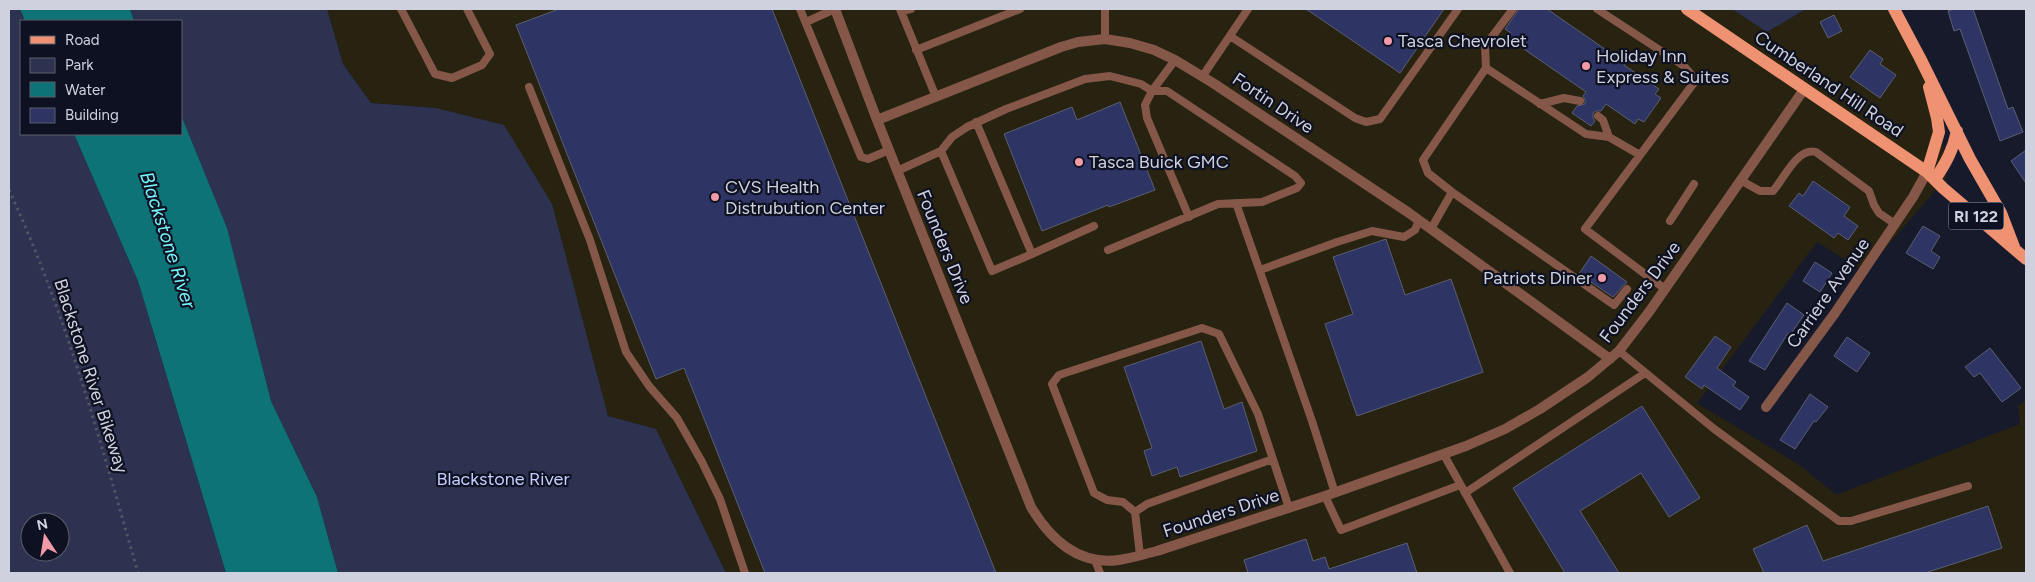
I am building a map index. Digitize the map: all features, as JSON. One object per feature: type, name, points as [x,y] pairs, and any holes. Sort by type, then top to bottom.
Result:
[{"type":"main road","name":"Cumberland Hill Road","points":[[1687,9],[1931,176]]},
{"type":"main road","points":[[1894,9],[1970,159],[2000,213],[2014,249]]},
{"type":"main road","points":[[1920,58],[1937,118],[1939,132],[1931,176]]},
{"type":"main road","points":[[1931,176],[1946,163],[1954,148],[1957,131]]},
{"type":"main road","name":"RI 122","points":[[1931,176],[2026,259]]},
{"type":"street","name":"Founders Drive","points":[[835,9],[877,120],[1031,507],[1054,539],[1072,552],[1095,560],[1118,560],[1140,555],[1289,508],[1444,455],[1505,429],[1540,409],[1588,377],[1619,351],[1804,88]]},
{"type":"street","name":"Fortin Drive","points":[[877,120],[1078,42],[1105,39],[1130,43],[1154,50],[1202,77],[1431,228],[1610,359]]},
{"type":"street","name":"Carriere Avenue","points":[[1766,407],[1835,313],[1914,197],[1931,176]]},
{"type":"lane","points":[[401,9],[435,74],[452,78],[482,65],[490,54],[467,9]]},
{"type":"lane","points":[[800,9],[861,157],[868,159],[889,150]]},
{"type":"lane","points":[[806,22],[835,9]]},
{"type":"lane","points":[[911,9],[900,11],[936,98]]},
{"type":"lane","points":[[916,50],[1020,9]]},
{"type":"lane","points":[[1105,9],[1105,39]]},
{"type":"lane","points":[[1202,77],[1248,9]]},
{"type":"lane","points":[[1230,36],[1355,118],[1366,122],[1380,118],[1458,9]]},
{"type":"lane","points":[[1513,9],[1485,46],[1486,68],[1423,160],[1428,173],[1614,306],[1627,289]]},
{"type":"lane","points":[[1596,9],[1684,66],[1696,80],[1585,229],[1665,288]]},
{"type":"lane","points":[[1174,60],[1152,91],[1145,105],[1147,118],[1189,217]]},
{"type":"lane","points":[[1486,68],[1586,134],[1609,137],[1640,155]]},
{"type":"lane","points":[[897,170],[942,151],[952,137],[976,122],[1085,78],[1110,76],[1141,84],[1152,91],[1167,91],[1295,176],[1301,183],[1297,188],[1262,202],[1218,204],[1108,250]]},
{"type":"lane","points":[[529,87],[590,240],[626,352],[649,386],[677,418],[702,462],[720,499],[745,573]]},
{"type":"lane","points":[[1540,104],[1564,98],[1580,101]]},
{"type":"lane","points":[[1598,116],[1603,120],[1609,137]]},
{"type":"lane","points":[[976,122],[1032,254]]},
{"type":"lane","points":[[942,151],[992,271],[1094,226]]},
{"type":"lane","points":[[1740,180],[1760,191],[1772,191],[1799,156],[1811,151],[1816,152],[1869,192],[1879,212],[1895,224]]},
{"type":"lane","points":[[1670,221],[1694,184]]},
{"type":"lane","points":[[1431,228],[1452,192]]},
{"type":"lane","points":[[1236,203],[1312,421],[1340,530],[1460,485]]},
{"type":"lane","points":[[1260,270],[1372,231],[1404,237],[1415,230],[1419,220]]},
{"type":"lane","points":[[1140,555],[1135,512],[1123,502],[1107,500],[1094,493],[1052,384],[1059,375],[1202,328],[1219,334],[1258,414],[1289,508]]},
{"type":"lane","points":[[1619,351],[1713,428],[1839,521],[1851,521],[1968,486]]},
{"type":"lane","points":[[1465,493],[1645,373]]},
{"type":"lane","points":[[1444,455],[1510,573]]},
{"type":"lane","points":[[1135,512],[1147,504],[1273,459]]},
{"type":"lane","points":[[1095,560],[1100,573]]},
{"type":"path","name":"Blackstone River Bikeway","points":[[9,190],[68,336],[138,573]]},
{"type":"shaded area","points":[[327,9],[1732,9],[1767,32],[1806,9],[1890,9],[1936,96],[1947,177],[1865,272],[1817,242],[1697,403],[1801,466],[1836,495],[2020,424],[2018,406],[2026,400],[2026,573],[726,573],[656,429],[608,416],[587,339],[436,108],[371,103],[343,64]]},
{"type":"green space","points":[[9,9],[20,9],[25,20],[20,20],[20,135],[74,135],[138,281],[226,573],[9,573]]},
{"type":"green space","name":"Blackstone River","points":[[130,9],[327,9],[343,64],[371,103],[436,108],[504,125],[552,204],[608,416],[656,429],[726,573],[338,573],[317,497],[271,401],[227,229],[182,117],[182,20],[134,20]]},
{"type":"green space","points":[[1732,9],[1806,9],[1767,32]]},
{"type":"water","points":[[20,9],[130,9],[134,20],[25,20]]},
{"type":"water","name":"Blackstone River","points":[[182,117],[227,228],[271,401],[317,497],[338,573],[226,573],[138,281],[74,135],[182,135]]},
{"type":"building","name":"CVS Health Distrubution Center","points":[[559,9],[772,9],[996,573],[765,573],[684,368],[656,379],[516,25]]},
{"type":"building","name":"Tasca Chevrolet","points":[[1306,9],[1444,9],[1400,73]]},
{"type":"building","name":"Holiday Inn Express & Suites","points":[[1519,9],[1547,9],[1659,89],[1655,94],[1661,98],[1644,122],[1638,119],[1635,124],[1606,104],[1601,111],[1593,113],[1595,121],[1591,126],[1572,113],[1577,106],[1585,104],[1583,96],[1586,92],[1508,38],[1511,33],[1505,29]]},
{"type":"building","points":[[1954,9],[1973,9],[2008,109],[2013,107],[2023,132],[2000,141],[1960,29],[1954,31],[1948,11]]},
{"type":"building","points":[[1834,15],[1842,31],[1828,38],[1820,22]]},
{"type":"building","points":[[1870,50],[1883,59],[1880,64],[1896,75],[1880,98],[1850,77]]},
{"type":"building","name":"Tasca Buick GMC","points":[[1120,102],[1155,190],[1109,207],[1108,205],[1042,231],[1004,134],[1072,107],[1077,120]]},
{"type":"building","points":[[2026,150],[2026,183],[2011,161]]},
{"type":"building","points":[[1813,181],[1850,207],[1844,216],[1858,226],[1848,240],[1838,233],[1834,238],[1789,206],[1799,193],[1803,196]]},
{"type":"building","points":[[1923,226],[1940,236],[1931,251],[1940,257],[1933,269],[1906,253]]},
{"type":"building","points":[[1386,239],[1405,295],[1451,279],[1483,372],[1357,416],[1325,324],[1353,314],[1333,257]]},
{"type":"building","name":"Patriots Diner","points":[[1591,256],[1627,282],[1613,297],[1579,274]]},
{"type":"building","points":[[1815,262],[1832,273],[1820,292],[1803,281]]},
{"type":"building","points":[[1787,303],[1804,315],[1790,335],[1788,333],[1765,370],[1749,361]]},
{"type":"building","points":[[1715,336],[1731,347],[1717,368],[1736,382],[1733,386],[1749,397],[1740,410],[1704,385],[1702,389],[1685,377]]},
{"type":"building","points":[[1847,337],[1870,353],[1857,372],[1834,356]]},
{"type":"building","points":[[1201,341],[1224,409],[1242,402],[1257,451],[1180,477],[1177,467],[1152,476],[1144,451],[1152,448],[1124,367]]},
{"type":"building","points":[[1990,348],[2021,388],[2002,402],[1980,373],[1974,377],[1965,367]]},
{"type":"building","points":[[1810,394],[1828,407],[1816,422],[1814,421],[1795,449],[1780,440]]},
{"type":"building","points":[[1642,406],[1700,498],[1669,517],[1641,473],[1580,511],[1619,573],[1565,573],[1513,488]]},
{"type":"building","points":[[1988,506],[2002,548],[1925,573],[1764,573],[1753,549],[1807,525],[1823,561]]},
{"type":"building","points":[[1306,539],[1313,561],[1325,557],[1329,569],[1407,543],[1417,573],[1248,573],[1244,560]]},
{"type":"place","name":"Tasca Chevrolet","points":[[1388,41]]},
{"type":"place","name":"Holiday Inn Express & Suites","points":[[1586,66]]},
{"type":"place","name":"Tasca Buick GMC","points":[[1079,162]]},
{"type":"place","name":"CVS Health Distrubution Center","points":[[715,197]]},
{"type":"place","name":"Patriots Diner","points":[[1602,278]]}]
